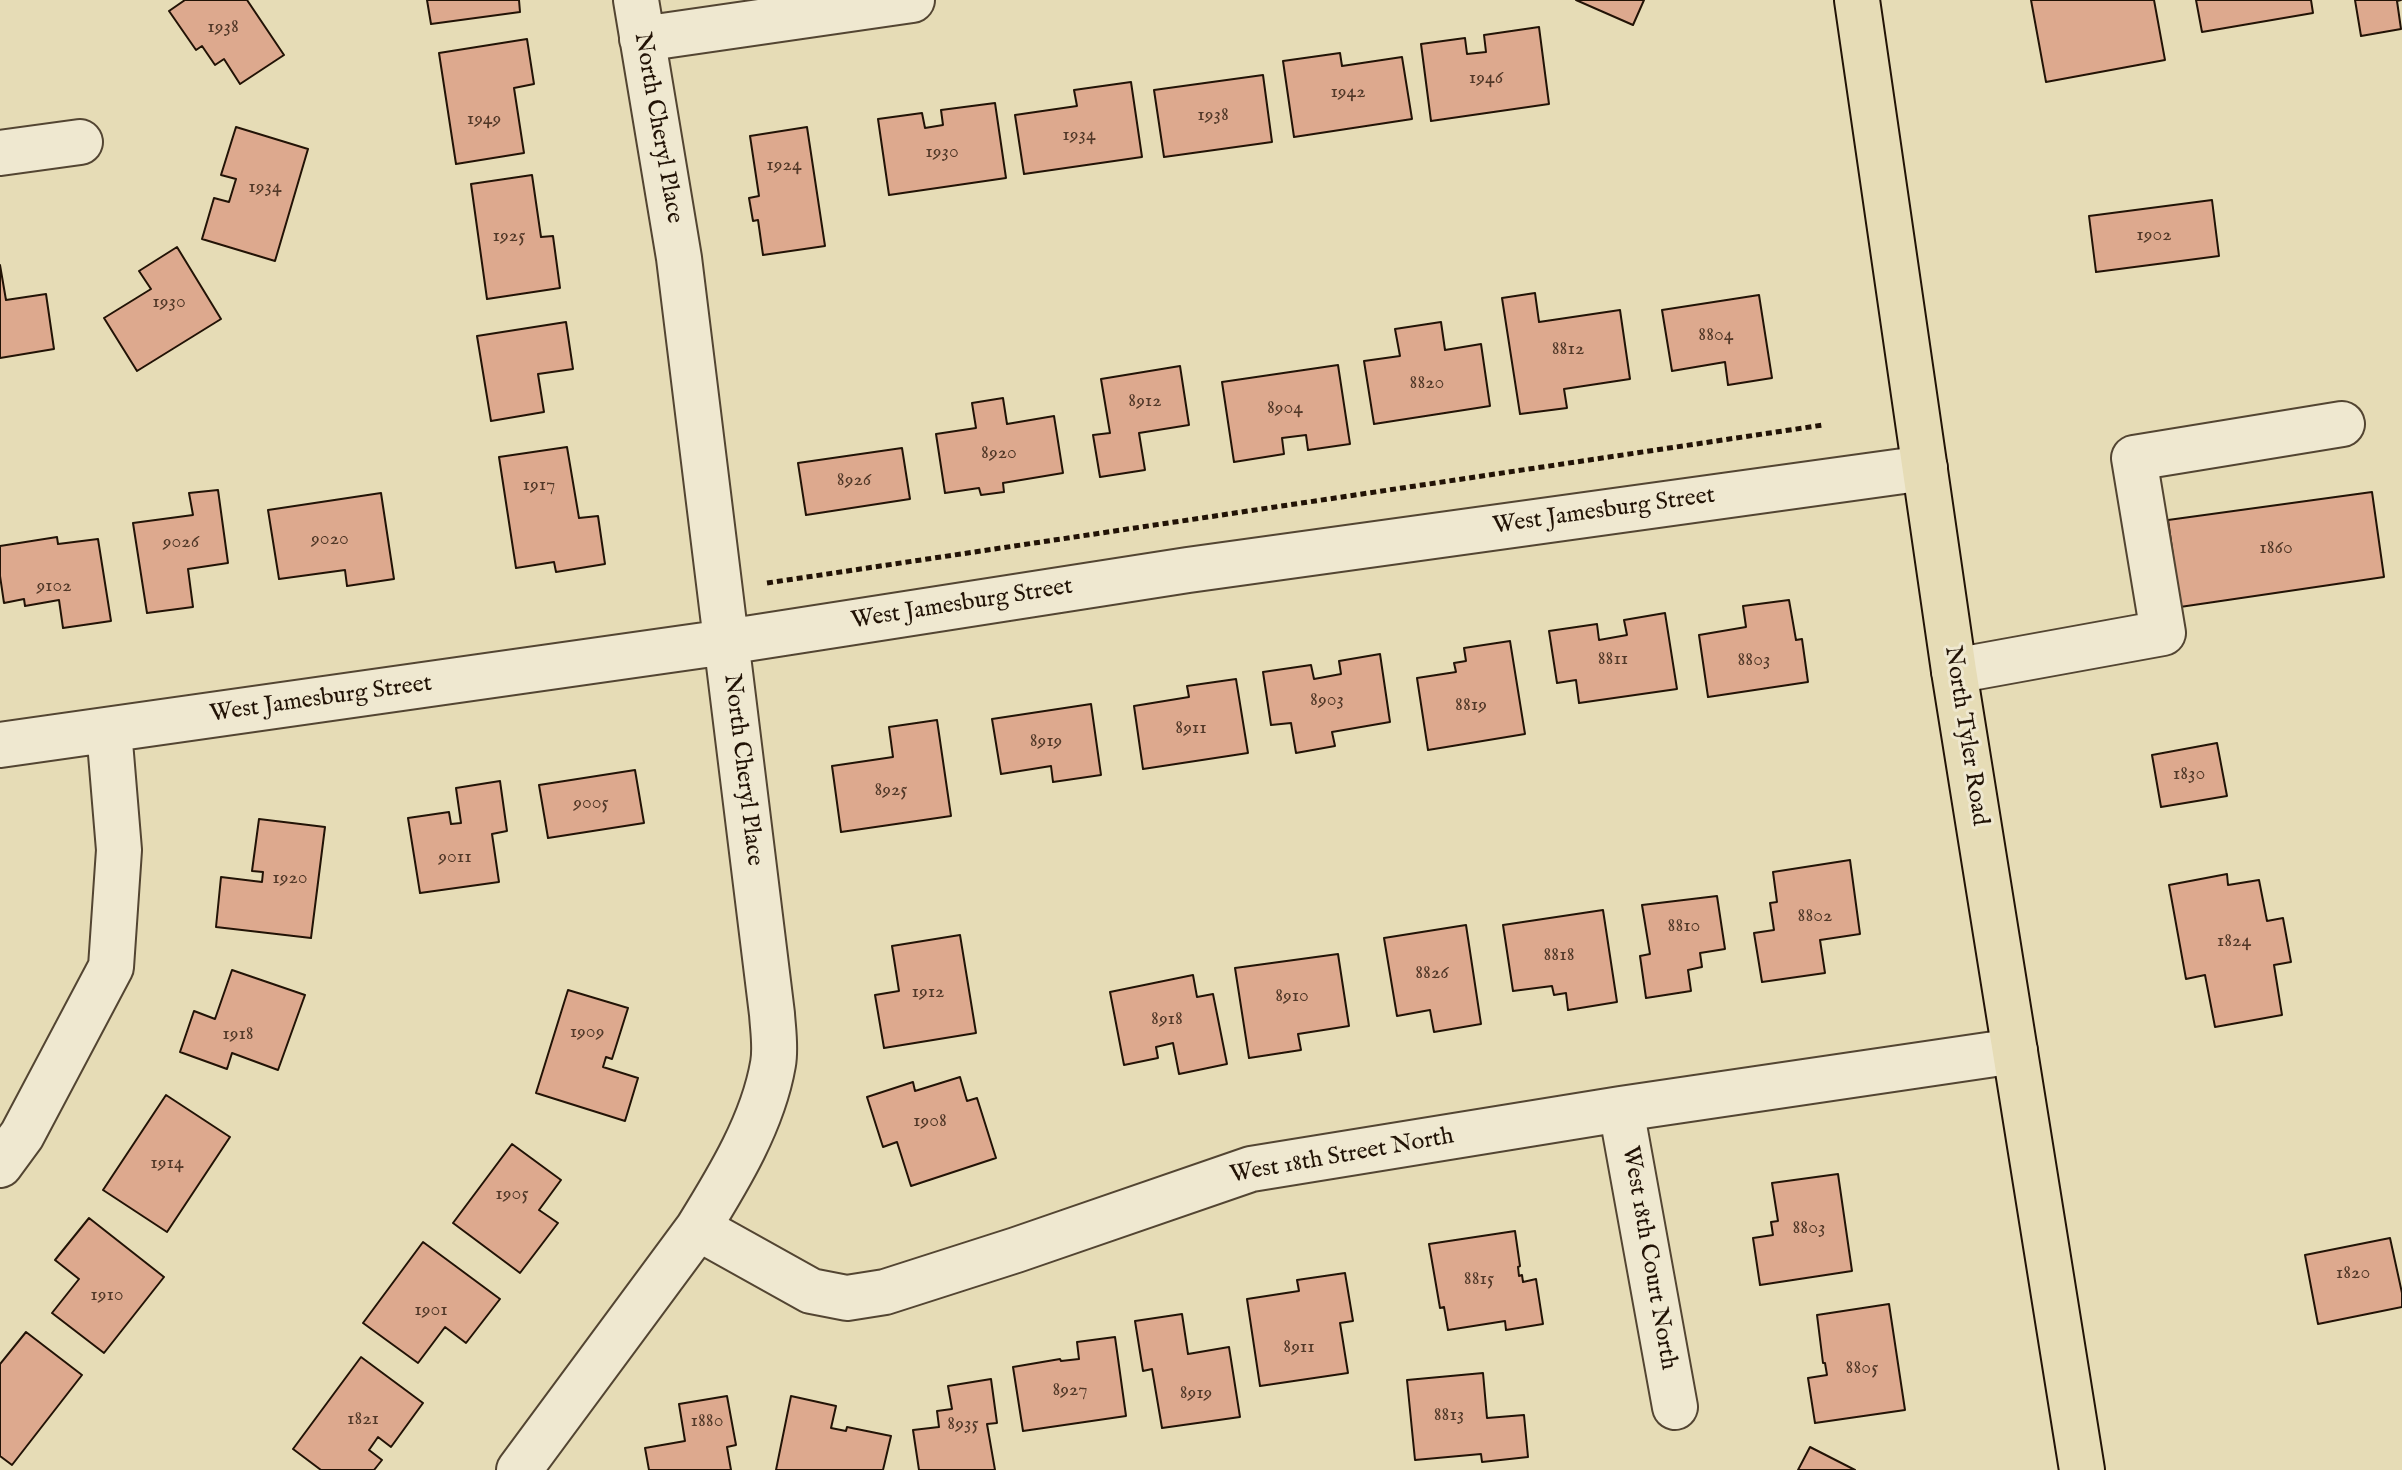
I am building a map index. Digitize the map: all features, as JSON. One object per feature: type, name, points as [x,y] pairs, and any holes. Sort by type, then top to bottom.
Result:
[{"type":"main road","name":"North Tyler Road","points":[[1857,0],[1954,671],[2082,1470]]},
{"type":"street","points":[[639,20],[912,0]]},
{"type":"street","name":"North Cheryl Place","points":[[519,1470],[698,1228],[760,1112],[774,1062],[772,1014],[679,258],[639,20]]},
{"type":"street","points":[[0,153],[80,142]]},
{"type":"street","points":[[1954,671],[2163,633],[2134,458],[2342,424]]},
{"type":"street","name":"West Jamesburg Street","points":[[0,745],[726,642],[1188,570],[1925,468]]},
{"type":"street","points":[[0,1165],[22,1135],[111,967],[119,850],[109,730]]},
{"type":"street","name":"West 18th Street North","points":[[698,1228],[811,1291],[847,1298],[885,1292],[1251,1169],[1621,1109],[2015,1051]]},
{"type":"street","name":"West 18th Court North","points":[[1621,1109],[1675,1407]]},
{"type":"path","points":[[767,583],[1823,425]]},
{"type":"building","points":[[185,0],[247,0],[284,55],[240,84],[224,59],[215,65],[202,46],[196,50],[169,11]]},
{"type":"building","points":[[427,0],[519,0],[520,12],[431,24]]},
{"type":"building","points":[[1576,0],[1644,0],[1633,25]]},
{"type":"building","points":[[2031,0],[2154,0],[2165,60],[2046,82]]},
{"type":"building","points":[[2196,0],[2311,0],[2313,13],[2202,32]]},
{"type":"building","points":[[2355,0],[2401,0],[2397,1],[2401,29],[2361,36]]},
{"type":"building","points":[[1539,27],[1549,104],[1431,121],[1421,44],[1465,38],[1467,54],[1486,52],[1484,35]]},
{"type":"building","points":[[527,39],[534,84],[514,88],[524,153],[456,164],[439,53]]},
{"type":"building","points":[[1340,53],[1342,66],[1402,57],[1412,119],[1294,137],[1283,61]]},
{"type":"building","points":[[1263,75],[1272,142],[1164,157],[1154,90]]},
{"type":"building","points":[[1131,82],[1142,157],[1024,174],[1015,115],[1077,106],[1074,90]]},
{"type":"building","points":[[995,103],[1006,178],[889,195],[878,119],[922,113],[925,128],[943,125],[941,110]]},
{"type":"building","points":[[236,127],[308,149],[275,261],[202,239],[214,198],[229,202],[236,179],[221,175]]},
{"type":"building","points":[[807,127],[825,246],[763,255],[758,220],[753,221],[749,198],[759,196],[750,136]]},
{"type":"building","points":[[532,175],[541,237],[553,236],[560,288],[487,299],[471,184]]},
{"type":"building","points":[[2212,200],[2219,256],[2096,272],[2089,216]]},
{"type":"building","points":[[177,247],[221,319],[137,371],[104,318],[151,289],[139,271]]},
{"type":"building","points":[[0,265],[6,300],[46,294],[54,349],[0,358]]},
{"type":"building","points":[[1535,293],[1539,322],[1620,310],[1630,379],[1564,389],[1567,408],[1520,414],[1502,298]]},
{"type":"building","points":[[1759,295],[1772,378],[1728,385],[1725,362],[1672,371],[1662,310]]},
{"type":"building","points":[[566,322],[573,369],[538,374],[544,412],[491,421],[477,336]]},
{"type":"building","points":[[1441,322],[1445,350],[1481,344],[1490,406],[1374,424],[1364,361],[1400,356],[1395,329]]},
{"type":"building","points":[[1338,365],[1350,444],[1308,450],[1306,435],[1282,438],[1284,454],[1234,462],[1222,382]]},
{"type":"building","points":[[1180,366],[1189,425],[1139,433],[1145,470],[1100,477],[1093,435],[1110,433],[1101,379]]},
{"type":"building","points":[[1003,398],[1007,424],[1054,416],[1063,473],[1003,483],[1004,492],[981,495],[979,488],[945,493],[936,434],[976,428],[972,403]]},
{"type":"building","points":[[567,447],[579,518],[598,516],[605,564],[556,572],[554,562],[516,568],[499,457]]},
{"type":"building","points":[[902,448],[910,499],[806,515],[798,463]]},
{"type":"building","points":[[218,490],[228,563],[188,569],[193,607],[147,613],[133,523],[193,515],[189,493]]},
{"type":"building","points":[[2372,492],[2384,577],[2180,607],[2168,520]]},
{"type":"building","points":[[381,493],[394,579],[347,586],[345,570],[279,579],[268,510]]},
{"type":"building","points":[[57,537],[58,544],[98,539],[111,621],[63,628],[59,600],[25,606],[24,599],[4,603],[0,546]]},
{"type":"building","points":[[1789,600],[1796,640],[1802,639],[1808,682],[1708,697],[1699,635],[1746,627],[1743,606]]},
{"type":"building","points":[[1665,613],[1677,689],[1579,703],[1576,680],[1557,683],[1549,631],[1597,624],[1599,640],[1627,635],[1624,620]]},
{"type":"building","points":[[1510,641],[1525,734],[1428,750],[1417,678],[1456,672],[1454,663],[1466,661],[1464,648]]},
{"type":"building","points":[[1380,654],[1390,722],[1332,732],[1335,746],[1296,753],[1291,723],[1271,725],[1263,672],[1311,665],[1314,679],[1341,674],[1339,661]]},
{"type":"building","points":[[1236,679],[1248,753],[1143,769],[1134,706],[1189,697],[1187,686]]},
{"type":"building","points":[[1091,704],[1101,775],[1053,782],[1051,766],[1001,774],[992,719]]},
{"type":"building","points":[[937,720],[951,816],[841,832],[832,766],[893,757],[889,727]]},
{"type":"building","points":[[2217,743],[2227,796],[2161,807],[2152,755]]},
{"type":"building","points":[[635,770],[644,823],[548,838],[539,785]]},
{"type":"building","points":[[500,781],[507,831],[492,834],[499,882],[420,893],[408,818],[449,812],[451,824],[461,823],[456,788]]},
{"type":"building","points":[[259,819],[325,827],[311,938],[216,927],[221,877],[262,882],[263,872],[252,871]]},
{"type":"building","points":[[1850,860],[1860,934],[1820,940],[1825,973],[1762,982],[1754,933],[1774,930],[1770,903],[1777,902],[1773,872]]},
{"type":"building","points":[[2227,874],[2228,885],[2259,880],[2267,921],[2283,918],[2291,962],[2274,965],[2282,1015],[2215,1027],[2205,975],[2186,979],[2169,885]]},
{"type":"building","points":[[1717,896],[1725,949],[1700,953],[1702,967],[1688,970],[1691,991],[1646,998],[1640,956],[1650,954],[1642,905]]},
{"type":"building","points":[[1603,910],[1617,1002],[1568,1010],[1566,993],[1554,995],[1552,986],[1513,991],[1503,925]]},
{"type":"building","points":[[1466,925],[1481,1024],[1434,1032],[1430,1010],[1397,1016],[1384,938]]},
{"type":"building","points":[[960,935],[976,1033],[884,1048],[875,995],[899,991],[892,946]]},
{"type":"building","points":[[1338,954],[1349,1026],[1298,1034],[1301,1050],[1249,1058],[1235,968]]},
{"type":"building","points":[[232,970],[305,995],[278,1070],[232,1053],[227,1069],[180,1052],[194,1011],[215,1019]]},
{"type":"building","points":[[1193,975],[1197,997],[1213,994],[1227,1064],[1179,1074],[1173,1043],[1156,1047],[1158,1058],[1124,1065],[1110,992]]},
{"type":"building","points":[[568,990],[628,1008],[612,1059],[606,1057],[603,1067],[638,1078],[625,1121],[536,1093]]},
{"type":"building","points":[[960,1077],[967,1101],[977,1098],[996,1158],[911,1186],[897,1142],[883,1147],[867,1097],[913,1082],[915,1091]]},
{"type":"building","points":[[166,1095],[230,1137],[167,1232],[103,1190]]},
{"type":"building","points":[[512,1144],[561,1180],[539,1210],[558,1223],[520,1273],[453,1223]]},
{"type":"building","points":[[1838,1174],[1852,1271],[1760,1285],[1753,1238],[1773,1235],[1771,1222],[1778,1221],[1772,1183]]},
{"type":"building","points":[[89,1218],[164,1277],[104,1353],[52,1313],[79,1279],[55,1260]]},
{"type":"building","points":[[1515,1231],[1519,1276],[1522,1275],[1523,1282],[1536,1279],[1543,1324],[1506,1330],[1505,1321],[1448,1330],[1444,1307],[1440,1308],[1429,1244]]},
{"type":"building","points":[[2390,1238],[2402,1307],[2318,1324],[2305,1255]]},
{"type":"building","points":[[423,1242],[500,1299],[466,1343],[445,1327],[418,1363],[363,1323]]},
{"type":"building","points":[[1345,1273],[1353,1321],[1340,1323],[1348,1373],[1260,1386],[1247,1299],[1299,1291],[1297,1280]]},
{"type":"building","points":[[1889,1304],[1905,1410],[1815,1423],[1808,1378],[1827,1375],[1817,1315]]},
{"type":"building","points":[[1182,1314],[1188,1354],[1229,1347],[1240,1417],[1162,1428],[1152,1369],[1143,1371],[1135,1321]]},
{"type":"building","points":[[26,1332],[82,1375],[12,1465],[0,1456],[0,1364]]},
{"type":"building","points":[[1115,1337],[1126,1416],[1023,1431],[1013,1367],[1079,1359],[1077,1342]]},
{"type":"building","points":[[361,1357],[423,1403],[391,1447],[378,1437],[369,1450],[382,1460],[374,1470],[321,1470],[293,1449]]},
{"type":"building","points":[[1483,1373],[1487,1418],[1524,1415],[1528,1457],[1482,1462],[1481,1454],[1415,1460],[1407,1380]]},
{"type":"building","points":[[991,1379],[997,1423],[987,1424],[995,1470],[919,1470],[913,1430],[939,1427],[937,1411],[952,1409],[948,1386]]},
{"type":"building","points":[[727,1396],[736,1445],[727,1447],[731,1470],[649,1470],[645,1448],[685,1441],[679,1404]]},
{"type":"building","points":[[791,1396],[836,1406],[831,1428],[846,1431],[847,1427],[891,1436],[883,1470],[776,1470]]},
{"type":"building","points":[[1810,1447],[1855,1470],[1798,1470]]}]
